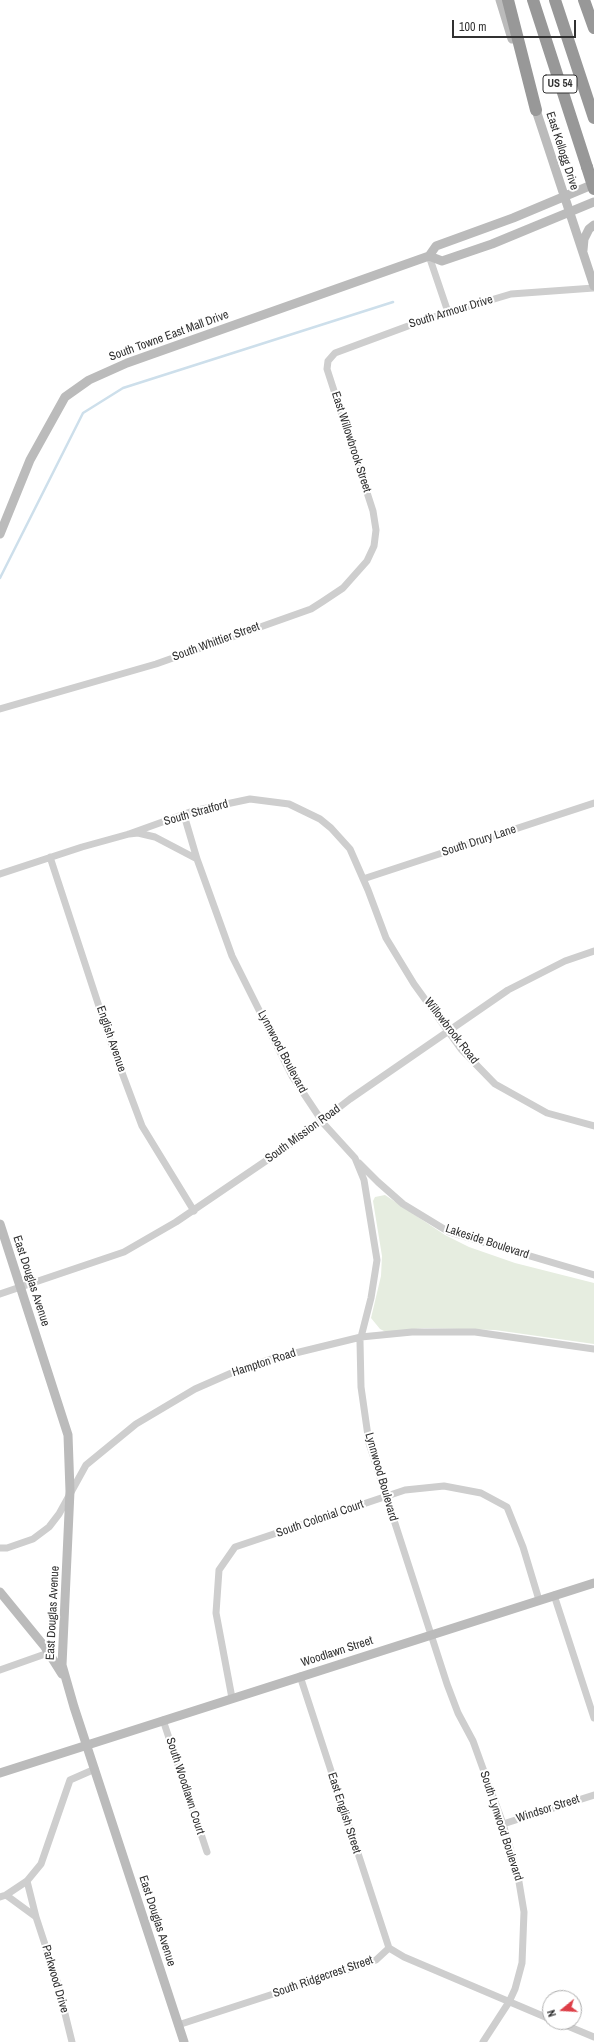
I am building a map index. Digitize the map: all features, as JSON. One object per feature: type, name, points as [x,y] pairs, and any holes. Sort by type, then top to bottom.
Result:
[{"type":"highway","points":[[508,0],[536,110]]},
{"type":"highway","name":"US 54","points":[[533,0],[594,189]]},
{"type":"highway","name":"US 54","points":[[556,0],[594,118]]},
{"type":"highway","points":[[584,0],[594,28]]},
{"type":"street","name":"East Kellogg Drive","points":[[500,0],[594,287]]},
{"type":"street","points":[[590,0],[594,13]]},
{"type":"street","name":"South Towne East Mall Drive","points":[[0,534],[30,460],[65,397],[88,380],[127,363],[429,256],[436,246],[514,218],[594,184]]},
{"type":"street","name":"South Towne East Mall Drive","points":[[429,256],[442,261],[492,244],[594,202]]},
{"type":"street","points":[[583,252],[584,239],[589,229],[594,224]]},
{"type":"street","points":[[429,256],[448,312]]},
{"type":"street","name":"South Armour Drive","points":[[328,373],[328,361],[335,353],[448,312],[511,294],[594,287]]},
{"type":"street","name":"East Willowbrook Street","points":[[328,373],[373,511]]},
{"type":"street","name":"South Whittier Street","points":[[0,709],[156,664],[311,608],[343,588],[367,561],[375,538],[373,511]]},
{"type":"street","name":"South Stratford","points":[[0,874],[50,857],[129,834],[184,815],[250,799],[288,804],[320,819],[331,828],[350,849],[363,879]]},
{"type":"street","name":"South Drury Lane","points":[[363,879],[594,803]]},
{"type":"street","name":"Lynnwood Boulevard","points":[[184,815],[197,859],[232,956],[292,1076],[322,1121],[355,1158],[364,1180],[377,1260],[371,1298],[361,1337],[361,1387],[369,1443],[430,1635]]},
{"type":"street","points":[[129,834],[138,833],[155,837],[197,859]]},
{"type":"street","name":"English Avenue","points":[[50,857],[112,1046],[142,1126],[194,1211]]},
{"type":"street","name":"Willowbrook Road","points":[[363,879],[386,938],[414,984],[462,1049],[495,1084],[547,1113],[594,1126]]},
{"type":"street","name":"South Mission Road","points":[[0,1294],[124,1252],[194,1211],[322,1121],[350,1099],[508,990],[565,961],[594,951]]},
{"type":"street","name":"Lakeside Boulevard","points":[[355,1158],[378,1182],[403,1204],[449,1232],[594,1275]]},
{"type":"street","name":"East Douglas Avenue","points":[[0,1224],[68,1435],[70,1492],[62,1665],[66,1682],[184,2042]]},
{"type":"street","name":"Hampton Road","points":[[0,1548],[7,1548],[33,1539],[49,1527],[59,1514],[86,1465],[136,1424],[195,1389],[236,1371],[271,1359],[361,1337],[412,1332],[475,1332],[594,1349]]},
{"type":"street","name":"South Colonial Court","points":[[232,1698],[216,1613],[219,1570],[228,1556],[235,1547],[386,1496],[405,1490],[444,1486],[481,1493],[507,1507],[523,1547],[539,1600]]},
{"type":"street","name":"Woodlawn Street","points":[[0,1773],[594,1583]]},
{"type":"street","points":[[0,1592],[48,1653],[66,1682]]},
{"type":"street","points":[[554,1595],[594,1718]]},
{"type":"street","name":"South Lynwood Boulevard","points":[[430,1635],[458,1713],[473,1741],[503,1824],[518,1876],[524,1912],[522,1962],[509,2002],[484,2042]]},
{"type":"street","points":[[0,1670],[48,1653]]},
{"type":"street","name":"East English Street","points":[[300,1676],[389,1948]]},
{"type":"street","name":"South Woodlawn Court","points":[[163,1720],[207,1852]]},
{"type":"street","points":[[36,1917],[3,1896],[27,1881],[41,1864],[70,1780],[95,1769]]},
{"type":"street","name":"Windsor Street","points":[[503,1824],[594,1795]]},
{"type":"street","name":"Parkwood Drive","points":[[27,1881],[36,1917],[57,1981],[72,2042]]},
{"type":"street","points":[[389,1948],[404,1957],[542,2015]]},
{"type":"street","name":"South Ridgecrest Street","points":[[178,2025],[376,1960],[389,1948]]},
{"type":"street","points":[[577,2030],[594,2037]]},
{"type":"shaded area","points":[[385,1195],[445,1235],[469,1247],[515,1263],[594,1283],[594,1344],[495,1330],[424,1328],[386,1332],[380,1329],[371,1318],[381,1276],[382,1256],[373,1201],[375,1197]]},
{"type":"waterway","points":[[0,578],[83,413],[123,388],[393,302]]}]
